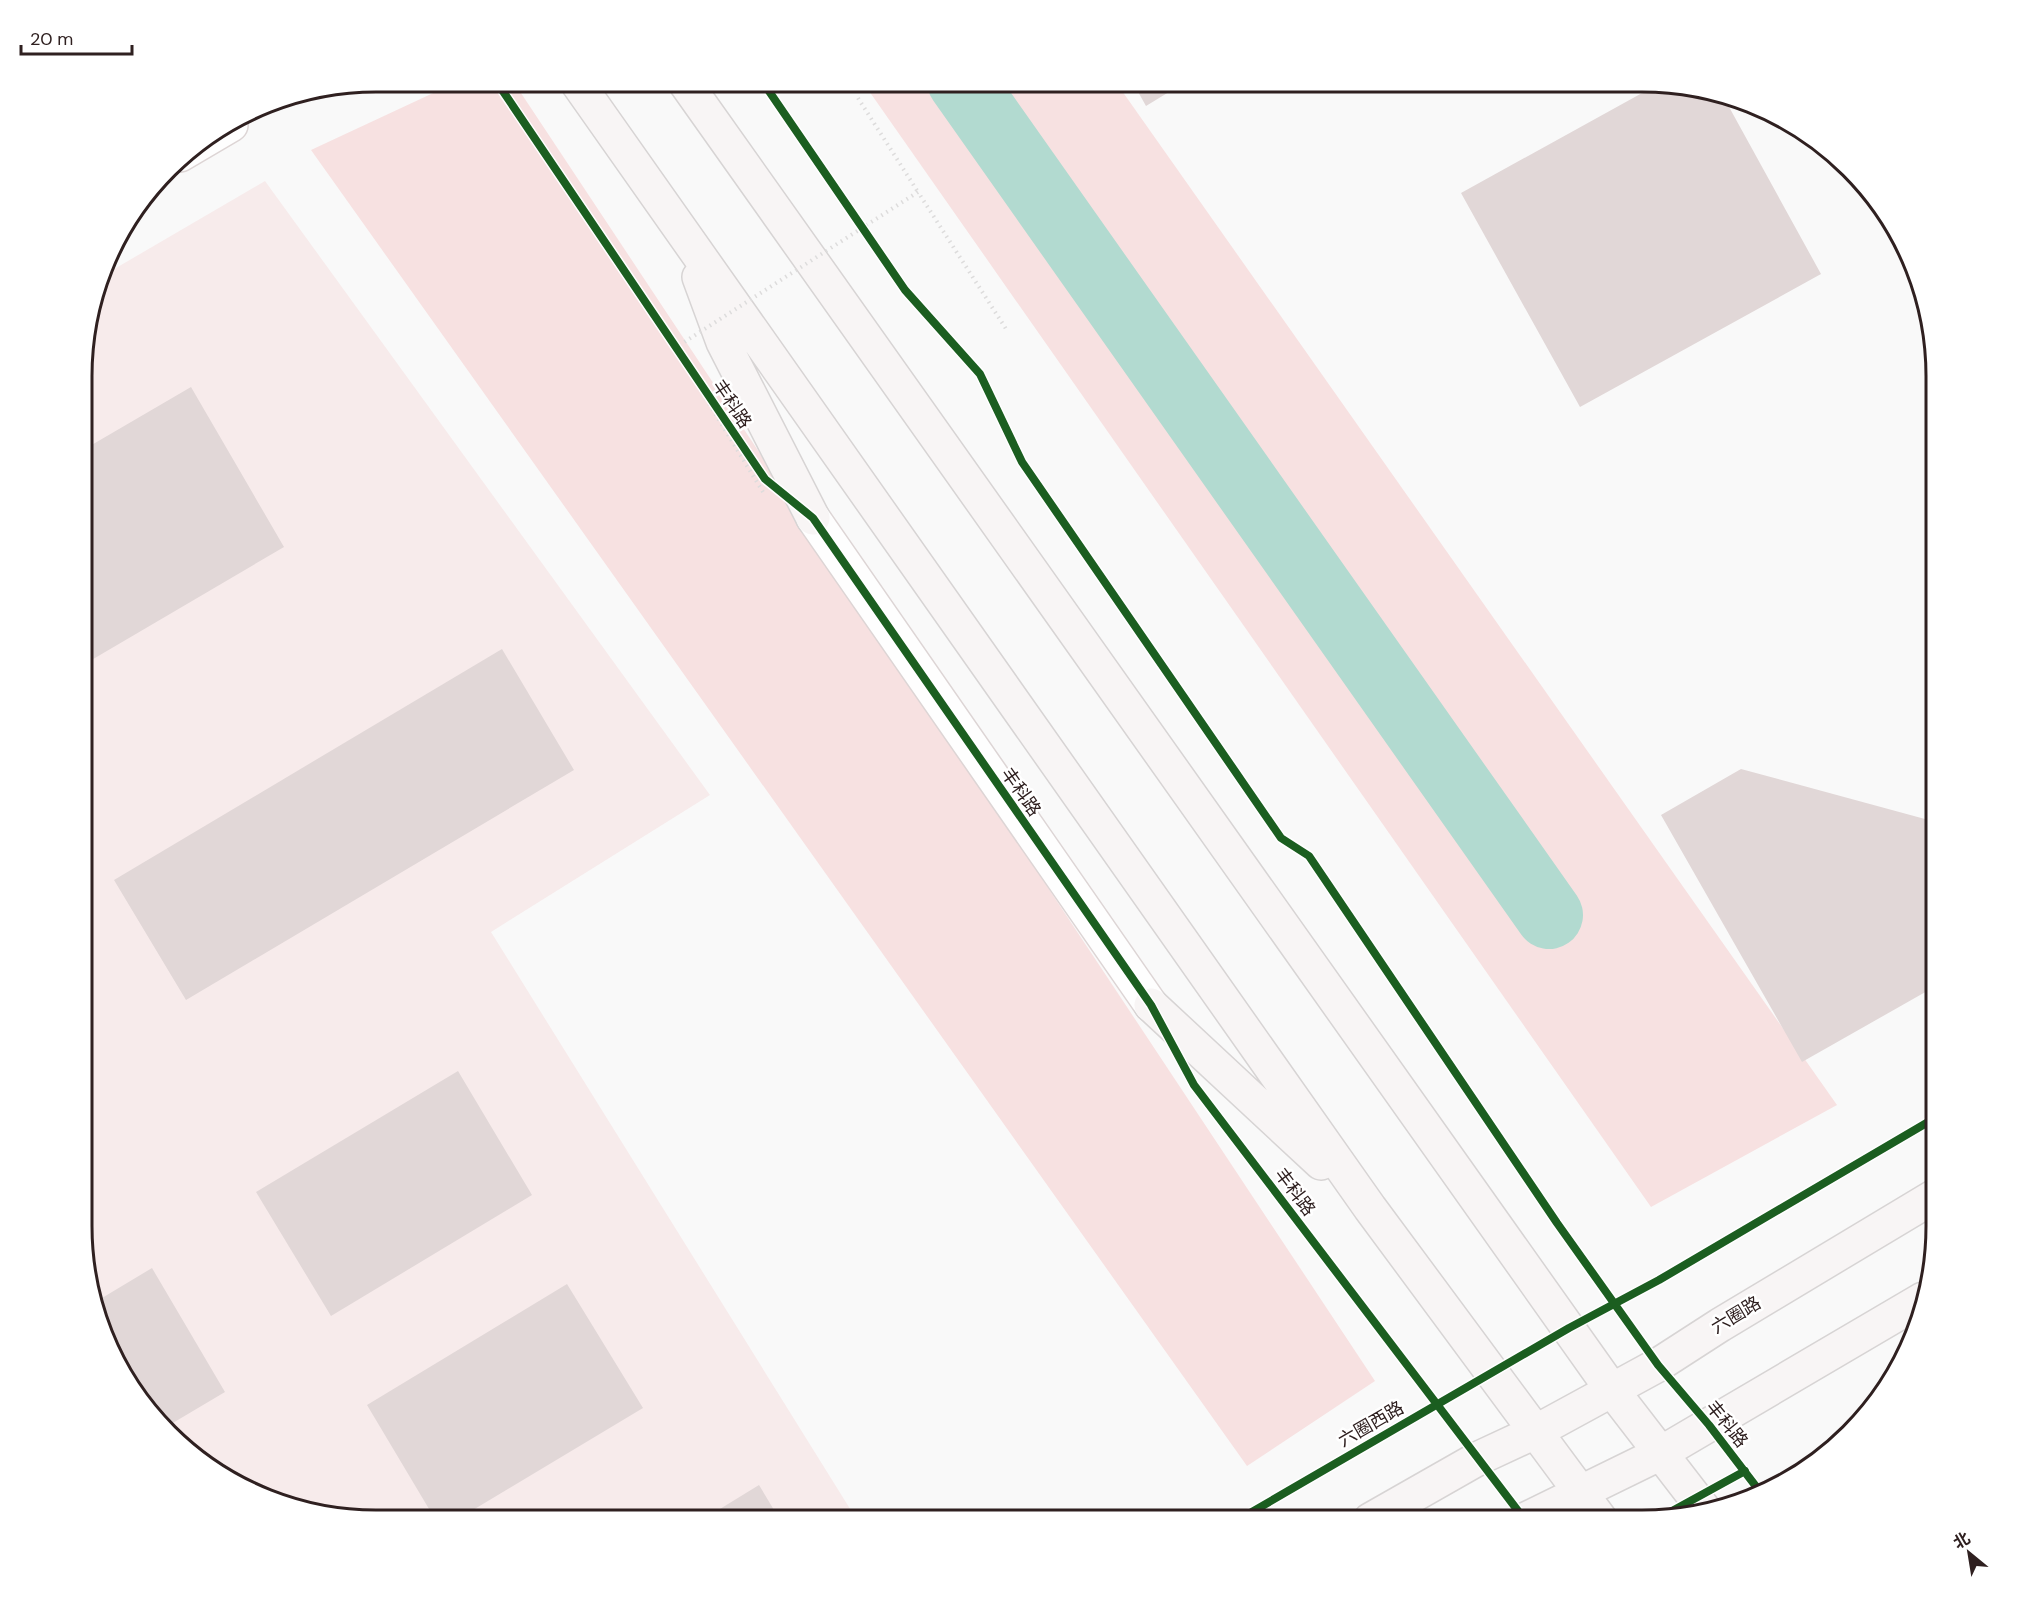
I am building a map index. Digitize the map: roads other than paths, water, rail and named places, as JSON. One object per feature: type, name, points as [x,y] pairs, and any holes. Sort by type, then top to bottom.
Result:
[{"type":"main road","points":[[584,92],[1370,1208],[1594,1510]]},
{"type":"main road","points":[[692,92],[1612,1390],[1700,1503]]},
{"type":"main road","points":[[684,236],[723,342],[813,518]]},
{"type":"main road","points":[[1151,1005],[1370,1208]]},
{"type":"main road","name":"六圈路","points":[[1535,1431],[1658,1365],[1720,1325],[1926,1201]]},
{"type":"main road","points":[[1543,1510],[1661,1453],[1914,1304]]},
{"type":"main road","points":[[1388,1510],[1479,1458],[1535,1431]]},
{"type":"street","name":"丰科路","points":[[813,518],[1151,1005]]},
{"type":"waterway","points":[[969,92],[1549,915]]}]
